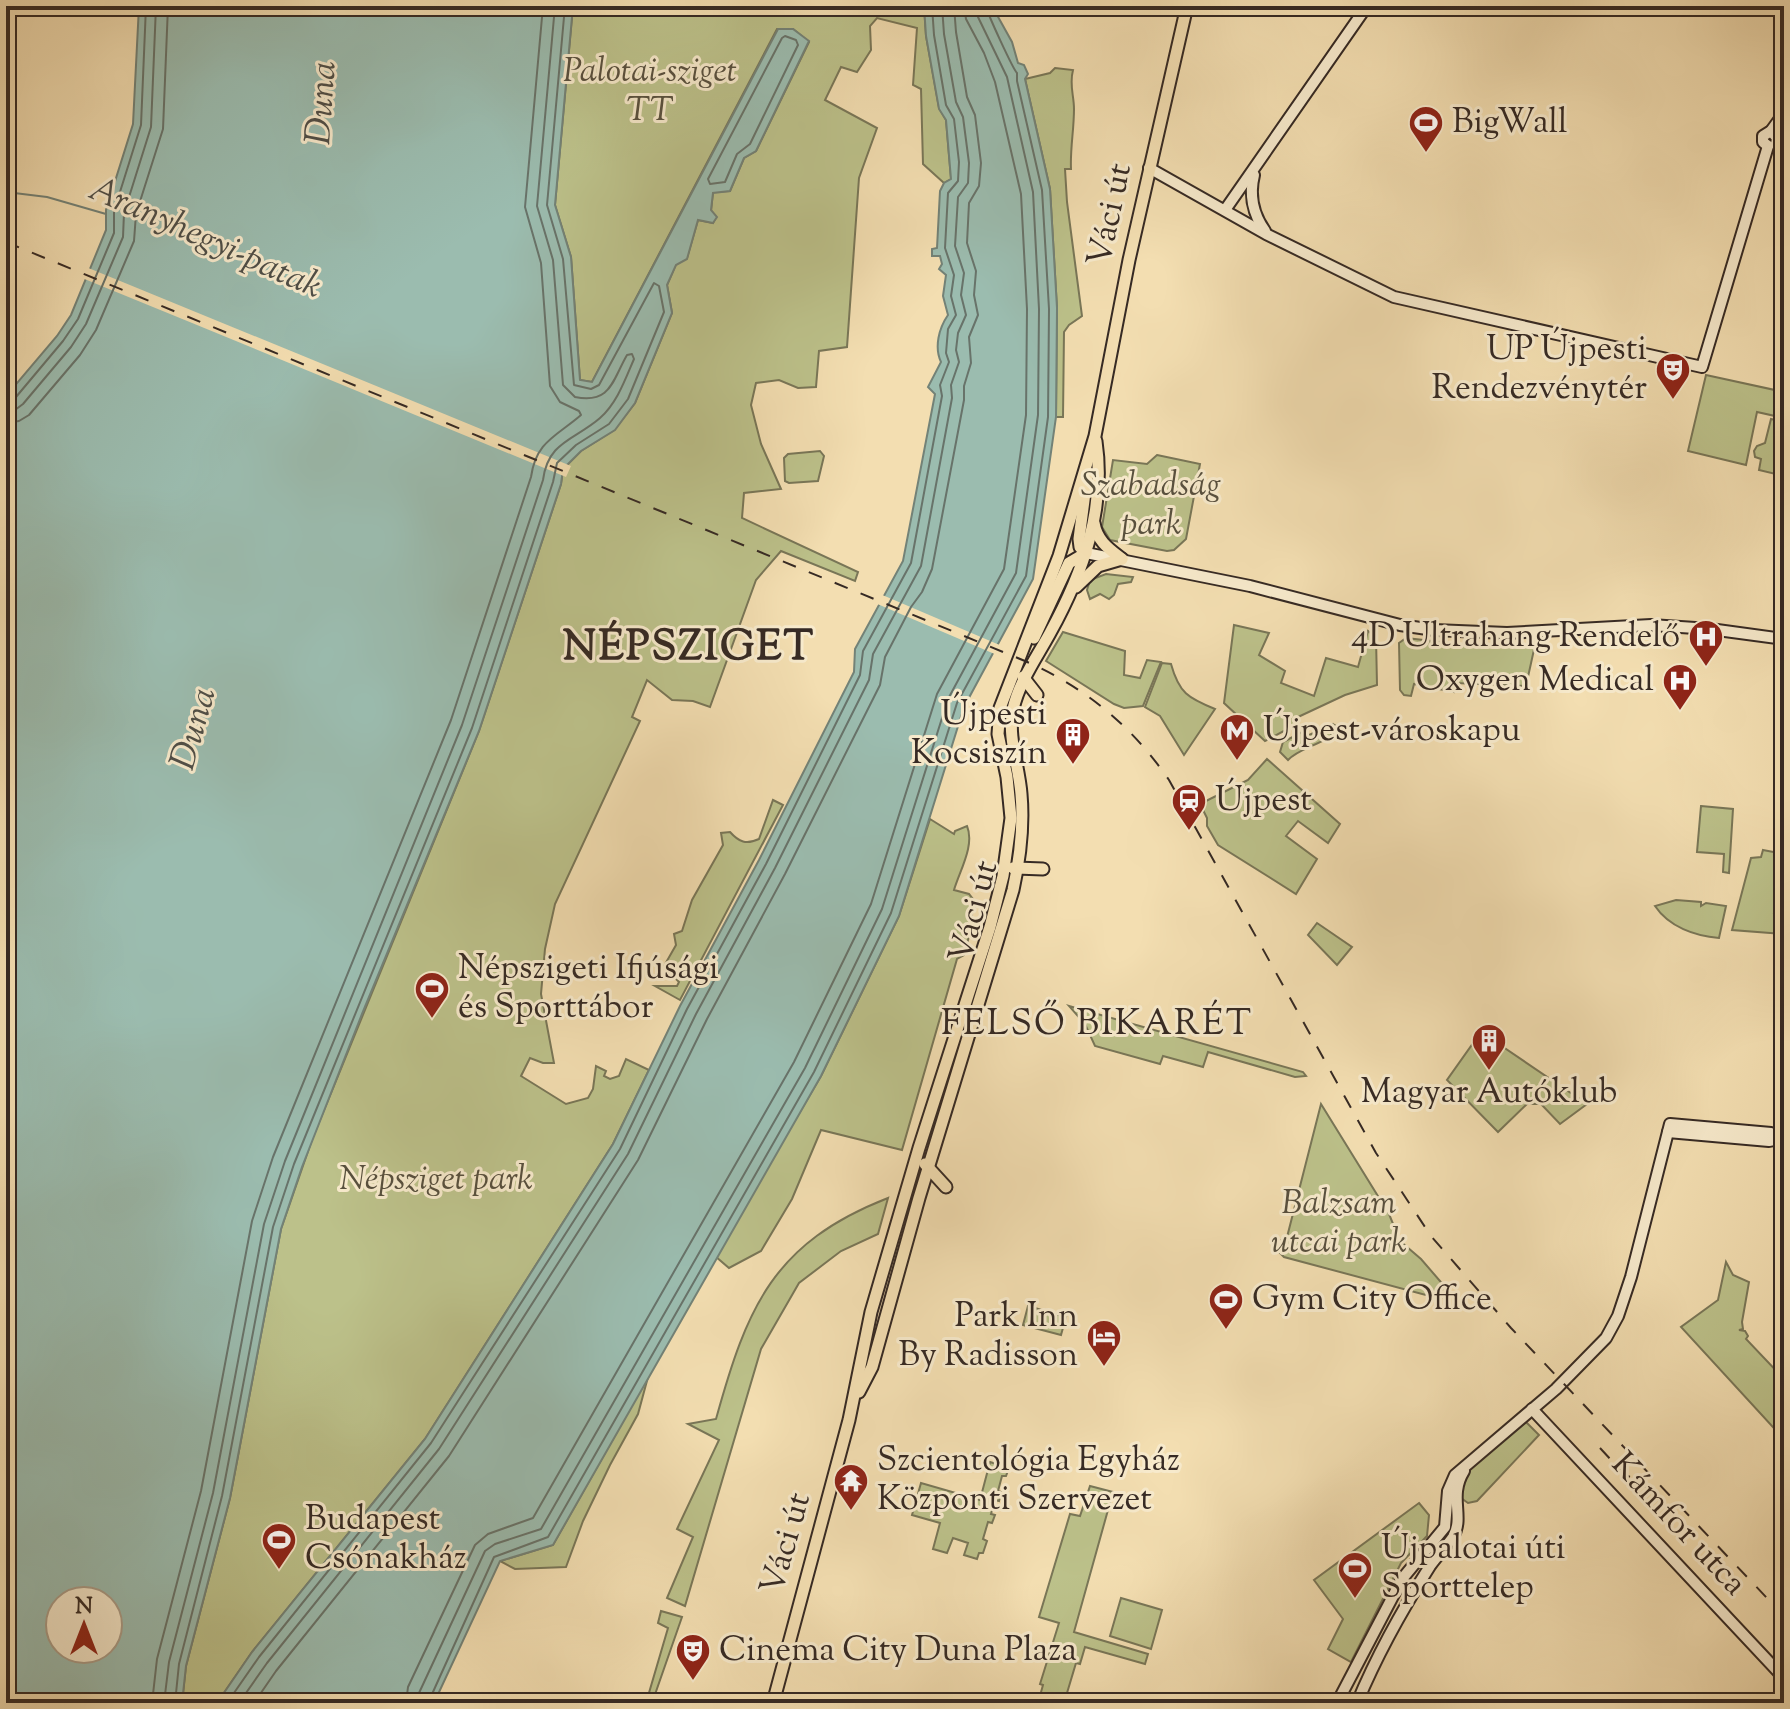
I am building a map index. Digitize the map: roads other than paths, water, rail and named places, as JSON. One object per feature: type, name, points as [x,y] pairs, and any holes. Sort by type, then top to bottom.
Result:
[{"type":"main road","name":"Váci út","points":[[773,1703],[854,1401],[867,1327],[1003,876],[1011,818],[998,719],[1004,694],[1059,556],[1095,436],[1149,168],[1187,6]]},
{"type":"main road","name":"Váci út","points":[[854,1401],[872,1367],[919,1198],[1013,890],[1023,815],[1011,724],[1024,680],[1071,592],[1086,553],[1094,521],[1099,464],[1095,436]]},
{"type":"main road","points":[[1016,701],[1037,695],[1024,680],[1023,669],[1036,632],[1069,563],[1086,553],[1080,547],[1079,539],[1089,453]]},
{"type":"main road","points":[[1094,521],[1096,534],[1102,543],[1122,559]]},
{"type":"main road","points":[[1051,599],[1059,556]]},
{"type":"main road","points":[[1071,592],[1092,570],[1122,559]]},
{"type":"main road","points":[[1021,652],[1036,632]]},
{"type":"main road","points":[[1003,876],[1018,867],[1043,869],[1013,890]]},
{"type":"main road","points":[[919,1148],[928,1169],[946,1187],[930,1189],[919,1198]]},
{"type":"main road","points":[[907,1190],[916,1179],[919,1198]]},
{"type":"street","points":[[1225,210],[1367,6]]},
{"type":"street","points":[[1149,168],[1266,234],[1394,297],[1702,367],[1776,145],[1777,138],[1771,131],[1784,113]]},
{"type":"street","points":[[1255,169],[1252,192],[1255,217],[1266,234]]},
{"type":"street","points":[[1086,553],[1262,589],[1400,625],[1434,630],[1507,633],[1651,625],[1784,639]]},
{"type":"street","points":[[1337,1703],[1402,1579],[1445,1527],[1450,1483],[1457,1472],[1560,1386],[1606,1338],[1618,1316],[1631,1277],[1669,1128],[1769,1141],[1784,1137]]},
{"type":"street","name":"Kámfor utca","points":[[1532,1409],[1784,1678]]},
{"type":"street","points":[[1357,1703],[1389,1636],[1429,1567],[1453,1537],[1457,1522],[1456,1488],[1470,1463]]},
{"type":"street","points":[[1380,1619],[1380,1626],[1389,1636]]},
{"type":"street","points":[[1370,1637],[1376,1634],[1389,1636]]},
{"type":"water","name":"Duna","points":[[139,6],[573,6],[555,205],[571,257],[580,380],[592,382],[778,29],[793,29],[809,41],[756,151],[744,158],[730,191],[713,193],[711,210],[717,217],[713,223],[698,220],[687,259],[676,265],[667,285],[672,313],[635,403],[615,430],[581,451],[563,469],[561,484],[479,731],[362,1014],[281,1229],[230,1498],[186,1666],[182,1703],[6,1703],[6,396],[71,315],[106,230],[106,210],[133,124]]},
{"type":"water","points":[[924,6],[992,6],[1012,42],[1018,63],[1024,65],[1028,74],[1025,79],[1050,189],[1057,308],[1056,417],[1033,579],[964,707],[899,916],[821,1076],[553,1545],[500,1561],[434,1703],[217,1703],[252,1652],[425,1439],[613,1144],[680,1006],[759,860],[854,672],[855,649],[903,561],[935,394],[928,387],[941,362],[938,338],[948,315],[943,296],[946,275],[939,269],[942,264],[940,256],[932,256],[932,249],[937,248],[940,191],[944,183],[951,179],[946,120],[939,109]]},
{"type":"waterway","name":"Aranyhegyi-patak","points":[[6,192],[47,197],[106,214]]},
{"type":"railway","points":[[6,242],[1025,661],[1068,683],[1106,710],[1139,742],[1169,780],[1376,1153],[1431,1236],[1511,1328],[1784,1616]]},
{"type":"railway","points":[[1600,1448],[1624,1474],[1640,1482],[1660,1499]]},
{"type":"place","name":"BigWall","points":[[1426,154]]},
{"type":"place","name":"UP Újpesti Rendezvénytér","points":[[1673,401]]},
{"type":"place","name":"4D Ultrahang Rendelő","points":[[1706,668]]},
{"type":"place","name":"Oxygen Medical","points":[[1680,712]]},
{"type":"place","name":"Újpest-városkapu","points":[[1237,762]]},
{"type":"place","name":"Újpesti Kocsiszín","points":[[1073,766]]},
{"type":"place","name":"Újpest","points":[[1189,832]]},
{"type":"place","name":"Népszigeti Ifjúsági és Sporttábor","points":[[432,1020]]},
{"type":"place","name":"Magyar Autóklub","points":[[1489,1072]]},
{"type":"place","name":"Gym City Office","points":[[1226,1331]]},
{"type":"place","name":"Park Inn By Radisson","points":[[1104,1368]]},
{"type":"place","name":"Szcientológia Egyház Központi Szervezet","points":[[851,1512]]},
{"type":"place","name":"Budapest Csónakház","points":[[279,1571]]},
{"type":"place","name":"Újpalotai úti Sporttelep","points":[[1355,1600]]},
{"type":"place","name":"Cinema City Duna Plaza","points":[[693,1682]]},
{"type":"district","name":"NÉPSZIGET","points":[[689,649]]},
{"type":"district","name":"FELSŐ BIKARÉT","points":[[1097,1025]]},
{"type":"park label","name":"Palotai-sziget TT","points":[[650,92]]},
{"type":"park label","name":"Szabadság park","points":[[1151,506]]},
{"type":"park label","name":"Népsziget park","points":[[436,1180]]},
{"type":"park label","name":"Balzsam utcai park","points":[[1339,1224]]}]
